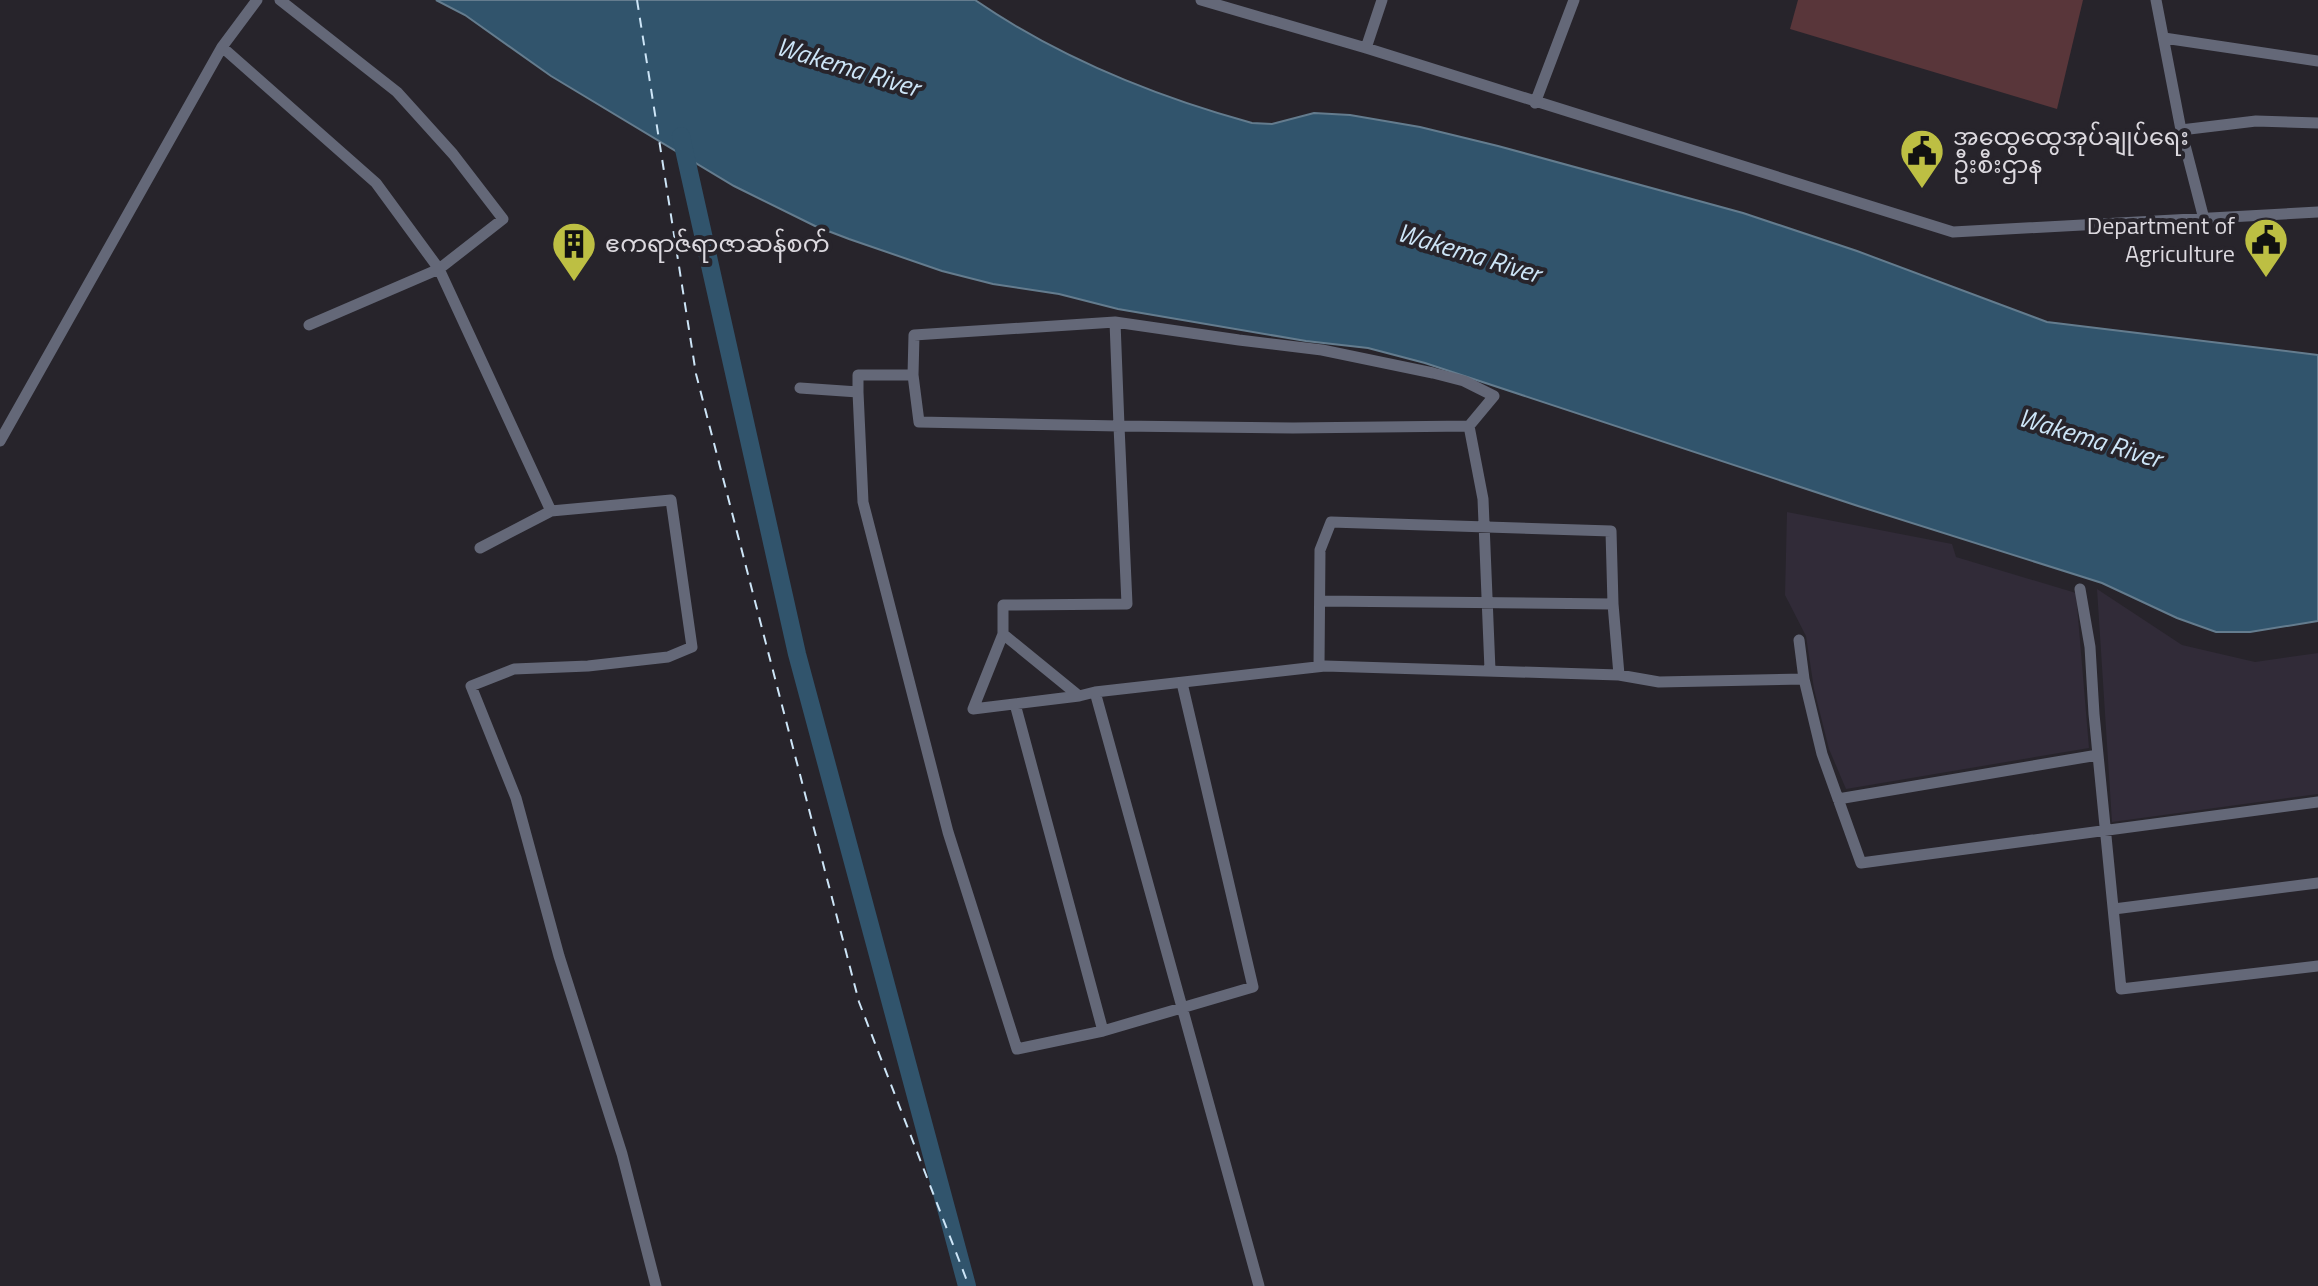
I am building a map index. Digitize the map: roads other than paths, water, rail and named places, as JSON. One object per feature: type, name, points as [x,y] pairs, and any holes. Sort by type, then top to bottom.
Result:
[{"type":"street","points":[[0,441],[222,47],[257,0]]},
{"type":"street","points":[[280,0],[397,92],[453,154],[503,219],[439,269],[309,325]]},
{"type":"street","points":[[1201,0],[1366,48],[1953,232],[2318,212]]},
{"type":"street","points":[[1366,48],[1382,0]]},
{"type":"street","points":[[1535,103],[1574,0]]},
{"type":"street","points":[[2156,0],[2181,130],[2204,219]]},
{"type":"street","points":[[2164,38],[2318,61]]},
{"type":"street","points":[[222,47],[376,183],[439,269],[551,511]]},
{"type":"street","points":[[2181,130],[2256,121],[2318,123]]},
{"type":"street","points":[[1115,322],[1127,604],[1003,605],[1003,634],[973,709],[1319,666],[1619,675],[1659,682],[1804,679]]},
{"type":"street","points":[[1115,322],[1322,350],[1464,381],[1494,396],[1469,426],[1293,428],[919,422],[913,375],[914,335],[1115,322]]},
{"type":"street","points":[[913,375],[858,375],[863,502],[948,832],[1017,1049],[1103,1031],[1253,987],[1182,683]]},
{"type":"street","points":[[800,388],[858,392]]},
{"type":"street","points":[[1469,426],[1483,499],[1490,670]]},
{"type":"street","points":[[480,548],[551,511],[671,500],[692,647],[668,657],[588,666],[514,669],[471,686],[516,798],[559,956],[622,1154],[656,1286]]},
{"type":"street","points":[[1319,666],[1320,550],[1331,522],[1611,531],[1619,675]]},
{"type":"street","points":[[2080,589],[2090,647],[2121,989],[2318,966]]},
{"type":"street","points":[[1320,601],[1613,604]]},
{"type":"street","points":[[1003,634],[1079,696]]},
{"type":"street","points":[[1799,640],[1804,679],[1822,754],[1861,863],[2318,802]]},
{"type":"street","points":[[1095,692],[1259,1286]]},
{"type":"street","points":[[1015,704],[1103,1031]]},
{"type":"street","points":[[1838,799],[2098,755]]},
{"type":"street","points":[[2114,909],[2318,883]]},
{"type":"water","name":"Wakema River","points":[[436,0],[975,0],[1007,21],[1108,73],[1252,123],[1272,124],[1314,113],[1350,115],[1420,127],[1743,213],[1857,251],[2047,322],[2318,355],[2318,621],[2250,632],[2216,632],[2177,618],[2102,583],[1425,363],[1368,348],[1306,341],[1118,309],[942,271],[815,226],[734,186],[551,76],[465,15]]},
{"type":"waterway","points":[[681,136],[797,654],[967,1286]]},
{"type":"place","name":"အထွေထွေအုပ်ချုပ်ရေး ဦးစီးဌာန","points":[[1922,190]]},
{"type":"place","name":"Department of Agriculture","points":[[2266,279]]},
{"type":"place","name":"ဧကရာဇ်ရာဇာဆန်စက်","points":[[574,283]]}]
